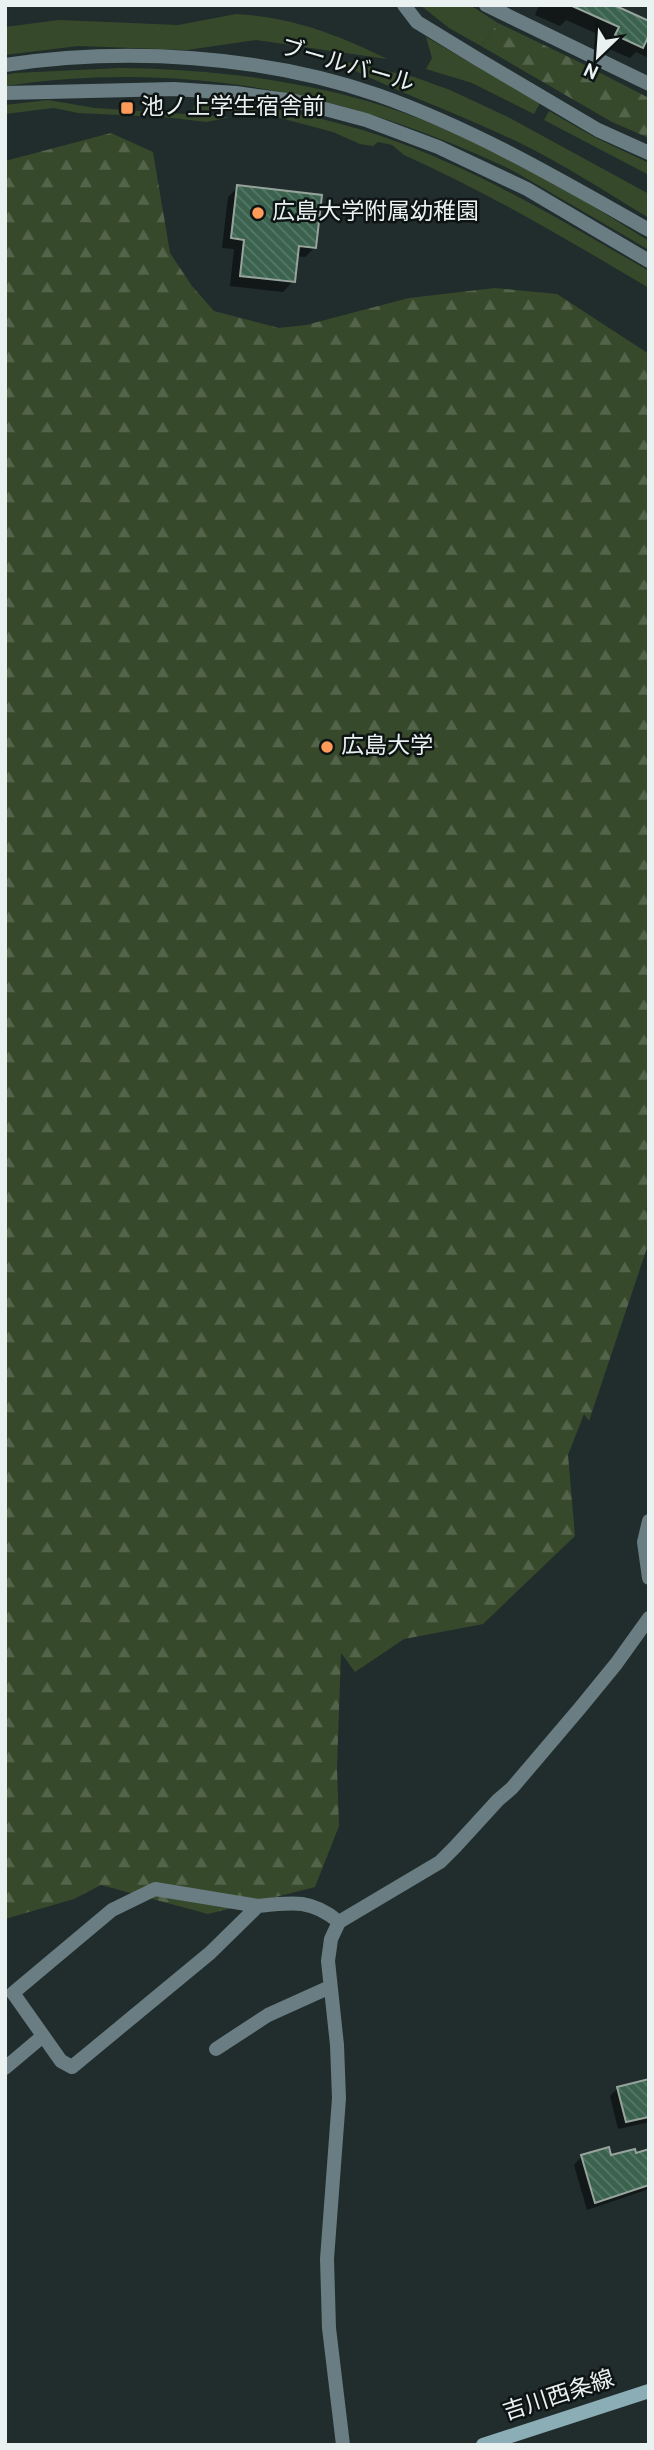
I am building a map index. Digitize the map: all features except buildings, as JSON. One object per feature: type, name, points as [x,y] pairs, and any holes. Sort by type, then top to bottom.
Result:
[{"type":"main road","name":"吉川西条線","points":[[483,2445],[649,2391]]},
{"type":"street","points":[[404,5],[417,22],[475,58],[598,130],[649,153]]},
{"type":"street","points":[[486,5],[649,84]]},
{"type":"street","name":"ブールバール","points":[[5,65],[53,57],[131,55],[275,67],[377,95],[470,133],[541,168],[649,230]]},
{"type":"street","points":[[5,93],[174,89],[236,93],[295,101],[366,120],[438,147],[527,190],[649,261]]},
{"type":"street","points":[[649,1521],[644,1542],[649,1578]]},
{"type":"street","points":[[343,2445],[333,2370],[327,2259],[340,2098],[328,1961],[331,1939],[340,1922],[440,1861],[456,1847],[529,1768],[616,1664],[649,1618]]},
{"type":"street","points":[[258,1906],[210,1953],[72,2067],[61,2061],[9,1996],[112,1910],[155,1889],[258,1906],[295,1901],[324,1910],[340,1922]]},
{"type":"street","points":[[216,2049],[268,2015],[330,1987]]},
{"type":"street","points":[[5,2067],[43,2036]]},
{"type":"green space","points":[[420,5],[470,5],[498,23],[481,46],[449,28]]},
{"type":"green space","points":[[236,14],[295,23],[351,42],[387,59],[256,40],[187,50],[78,46],[5,55],[5,27],[59,20],[178,25]]},
{"type":"green space","points":[[498,23],[649,98],[649,138],[612,122],[481,46]]},
{"type":"green space","points":[[426,37],[540,103],[534,114],[472,83],[426,69],[432,58]]},
{"type":"green space","points":[[346,62],[414,77],[450,90],[508,117],[649,194],[649,218],[535,151],[341,64]]},
{"type":"green space","points":[[119,68],[182,70],[275,81],[337,93],[405,113],[478,144],[548,180],[649,241],[649,250],[501,165],[441,139],[321,101],[259,88],[197,80],[134,77],[70,79],[5,86],[5,75],[15,73]]},
{"type":"green space","points":[[48,100],[95,108],[230,117],[207,122],[78,113],[54,108],[5,114],[5,105]]},
{"type":"green space","points":[[248,104],[362,130],[449,163],[517,196],[649,271],[649,288],[498,201],[404,155],[392,145],[378,142],[373,146],[360,144],[333,132],[265,114],[193,110],[194,105]]},
{"type":"green space","points":[[549,111],[594,137],[649,163],[649,175],[544,120]]},
{"type":"green space","name":"広島大学","points":[[111,133],[153,152],[170,253],[192,286],[214,311],[279,328],[306,325],[409,298],[495,288],[557,294],[649,354],[649,1200],[646,1210],[649,1209],[649,1242],[589,1421],[584,1414],[568,1455],[575,1536],[483,1624],[404,1639],[355,1672],[341,1653],[337,1768],[339,1826],[315,1887],[208,1914],[101,1885],[74,1899],[5,1919],[5,161]]},
{"type":"place","name":"池ノ上学生宿舎前","points":[[127,108]]},
{"type":"place","name":"広島大学附属幼稚園","points":[[258,213]]},
{"type":"place","name":"広島大学","points":[[327,747]]}]
